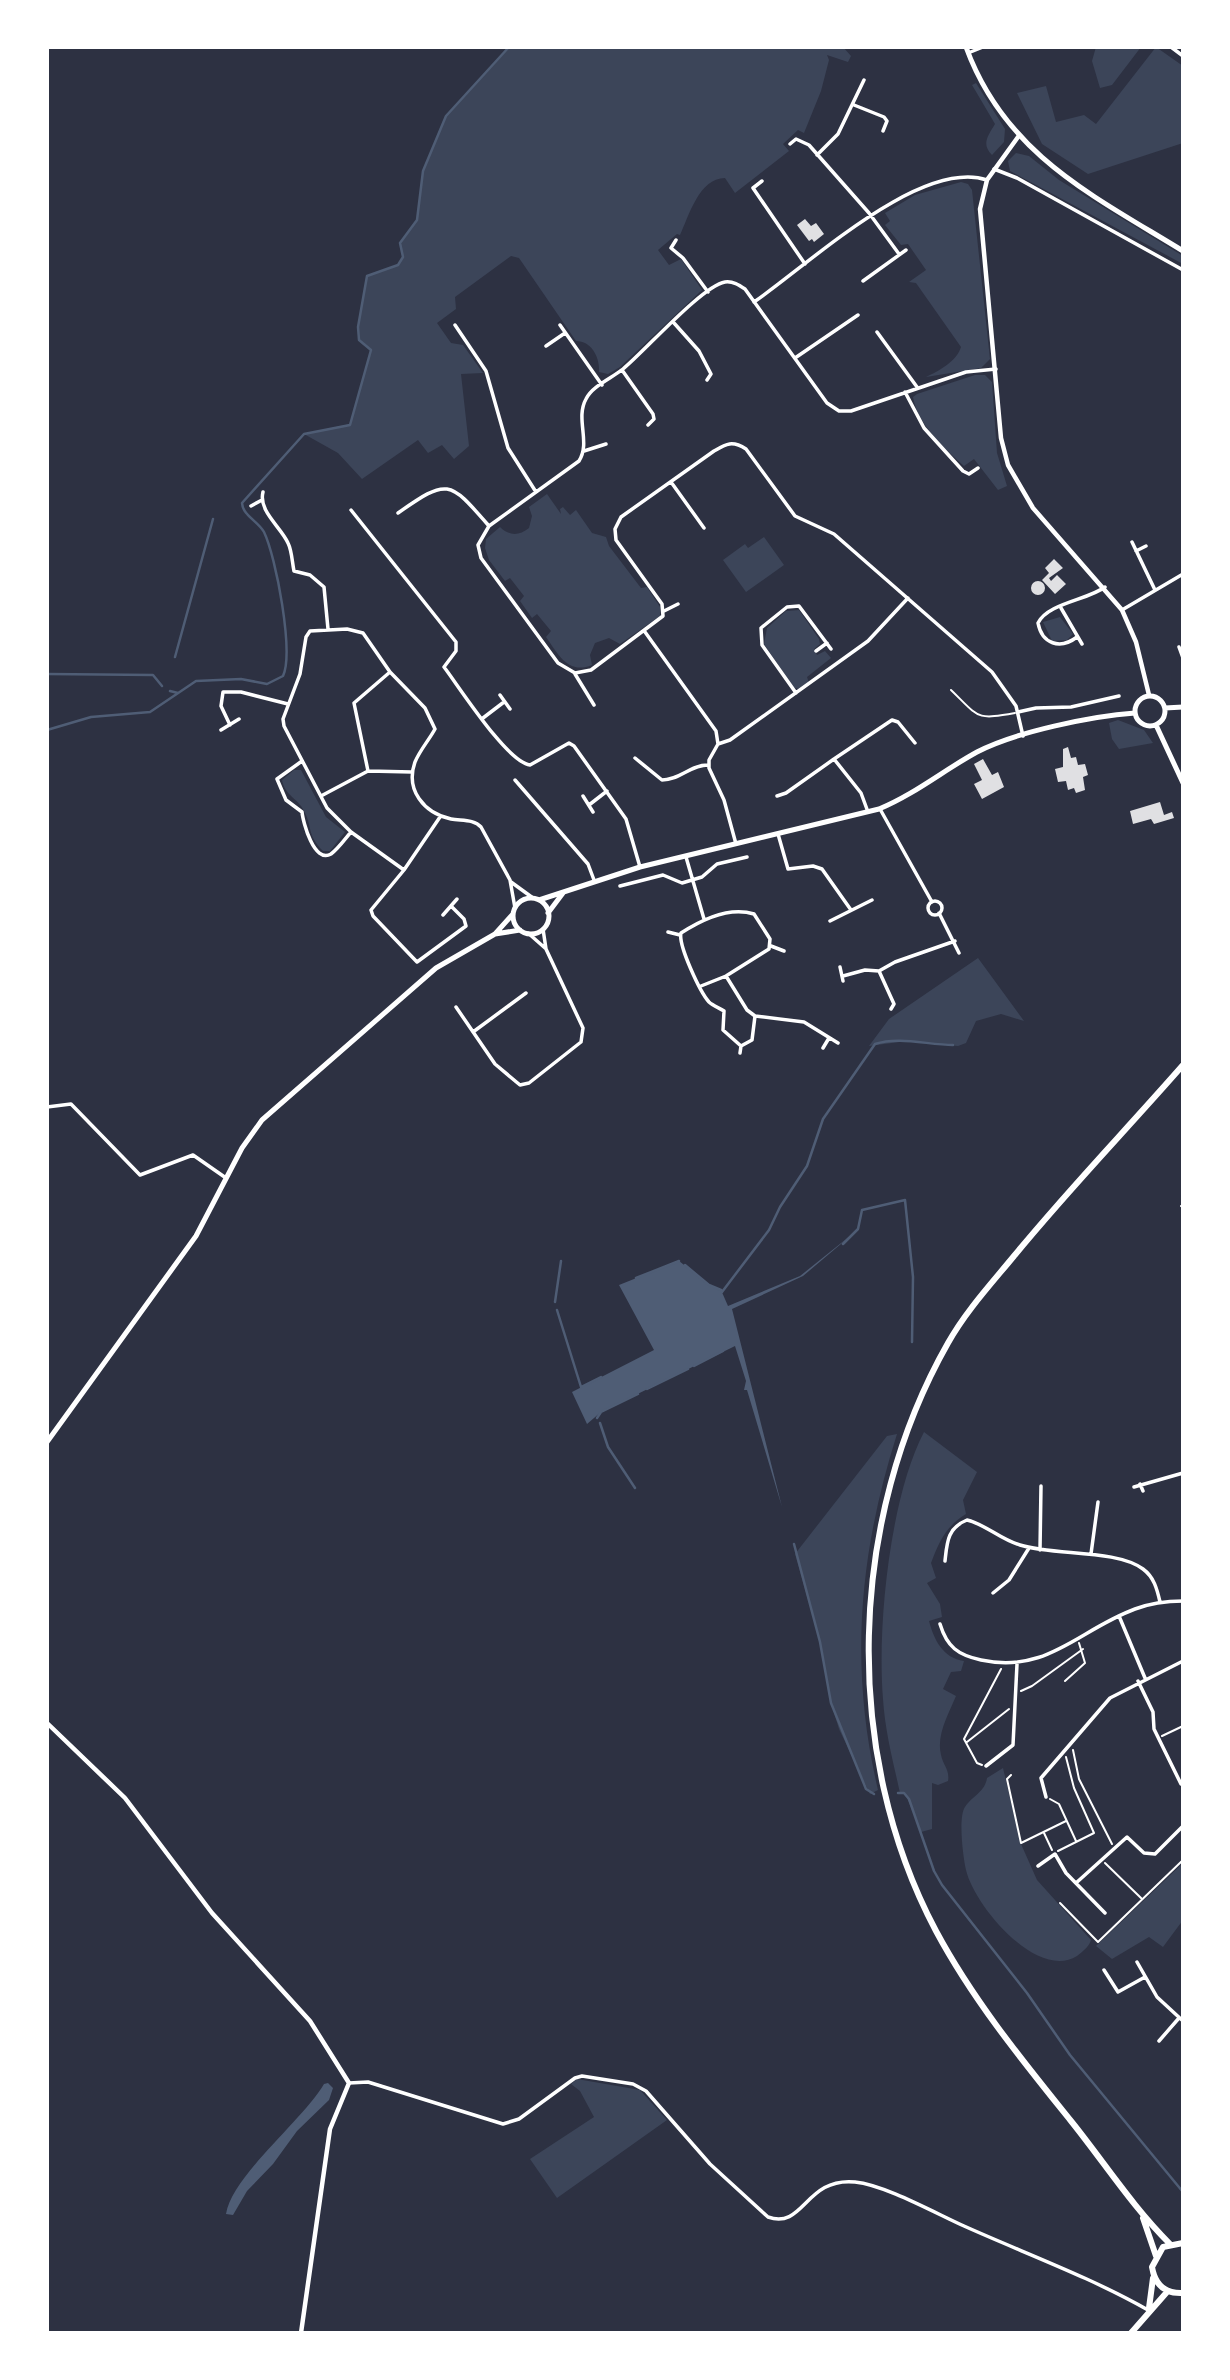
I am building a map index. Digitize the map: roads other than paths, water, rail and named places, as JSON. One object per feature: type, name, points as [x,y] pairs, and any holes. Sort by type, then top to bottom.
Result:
[{"type":"highway","points":[[1170,2244],[1142,2217],[982,2007],[934,1928],[904,1859],[885,1792],[870,1701],[868,1628],[876,1553],[890,1493],[908,1434],[948,1343],[973,1305],[1044,1219],[1183,1065]]},
{"type":"highway","points":[[1142,2217],[1156,2256],[1149,2310]]},
{"type":"highway","points":[[1156,2256],[1170,2244],[1183,2243]]},
{"type":"highway","points":[[1153,2275],[1167,2292],[1183,2293]]},
{"type":"highway","points":[[1131,2333],[1167,2292]]},
{"type":"main road","points":[[967,50],[987,93],[1018,136],[1056,171],[1183,251]]},
{"type":"main road","points":[[1149,695],[1161,700],[1166,708],[1165,716],[1156,725],[1142,724],[1135,713],[1140,699],[1149,695]]},
{"type":"main road","points":[[1166,708],[1183,707]]},
{"type":"main road","points":[[495,934],[522,900],[563,893],[594,880],[640,867],[880,809],[921,789],[977,752],[1023,736],[1135,713]]},
{"type":"main road","points":[[1156,725],[1183,783]]},
{"type":"main road","points":[[47,1442],[195,1236],[247,1140],[277,1106],[423,978],[464,950],[495,934],[520,930],[528,933],[543,929],[548,913],[563,893]]},
{"type":"main road","points":[[536,899],[548,913]]},
{"type":"main road","points":[[514,911],[520,930]]},
{"type":"street","points":[[967,50],[983,47]]},
{"type":"street","points":[[1171,47],[1183,56]]},
{"type":"street","points":[[817,155],[838,134],[864,80]]},
{"type":"street","points":[[854,105],[884,117],[887,121],[883,131]]},
{"type":"street","points":[[1018,136],[993,169],[981,214],[1001,438],[1014,479],[1033,508],[1105,587],[1122,610],[1136,642],[1149,695]]},
{"type":"street","points":[[790,144],[796,139],[817,155],[872,216],[900,254]]},
{"type":"street","points":[[993,169],[1017,178],[1183,270]]},
{"type":"street","points":[[754,302],[900,197],[935,182],[967,177],[988,180]]},
{"type":"street","points":[[762,181],[753,188],[805,264]]},
{"type":"street","points":[[676,240],[671,248],[683,258],[708,292]]},
{"type":"street","points":[[863,281],[906,250]]},
{"type":"street","points":[[584,451],[581,412],[589,394],[622,370],[708,292],[725,282],[736,283],[745,289],[827,403],[839,411],[851,411],[966,372],[996,369]]},
{"type":"street","points":[[795,358],[858,315]]},
{"type":"street","points":[[673,323],[708,363],[711,374],[707,380]]},
{"type":"street","points":[[455,325],[486,371],[508,448],[536,492]]},
{"type":"street","points":[[560,325],[602,385]]},
{"type":"street","points":[[877,332],[918,388]]},
{"type":"street","points":[[546,346],[565,333]]},
{"type":"street","points":[[622,370],[653,414],[654,419],[648,425]]},
{"type":"street","points":[[905,392],[925,428],[962,471],[969,474],[978,468]]},
{"type":"street","points":[[594,705],[575,673],[558,663],[481,558],[479,538],[489,526],[575,464],[584,451],[606,444]]},
{"type":"street","points":[[664,611],[616,540],[615,529],[621,517],[671,482],[727,444],[739,444],[746,449],[795,516],[834,534],[992,672],[1006,687],[1018,712],[1023,736]]},
{"type":"street","points":[[671,482],[704,528]]},
{"type":"street","points":[[398,513],[432,490],[450,488],[459,492],[489,526]]},
{"type":"street","points":[[263,492],[262,500],[289,543],[294,572],[310,575],[324,587],[328,630]]},
{"type":"street","points":[[251,506],[262,500]]},
{"type":"street","points":[[351,510],[456,642],[456,651],[444,667],[509,751],[526,765],[537,762],[561,746],[569,743],[574,746],[626,820],[640,867]]},
{"type":"street","points":[[1132,542],[1155,590]]},
{"type":"street","points":[[1136,551],[1146,546]]},
{"type":"street","points":[[1122,610],[1183,575]]},
{"type":"street","points":[[1077,637],[1056,644],[1043,639],[1038,623],[1041,618],[1105,587]]},
{"type":"street","points":[[708,765],[719,744],[868,641],[908,598]]},
{"type":"street","points":[[575,673],[591,670],[661,621],[664,611],[678,604]]},
{"type":"street","points":[[796,693],[762,645],[761,628],[787,607],[799,606],[831,649]]},
{"type":"street","points":[[1060,608],[1082,644]]},
{"type":"street","points":[[404,870],[351,832],[327,808],[283,723],[300,674],[307,633],[347,629],[363,633],[390,673],[425,708],[435,726],[412,772],[416,796],[423,806],[440,817],[476,821],[510,880],[514,911]]},
{"type":"street","points":[[645,632],[716,732],[719,744]]},
{"type":"street","points":[[816,651],[827,643]]},
{"type":"street","points":[[1174,649],[1181,647],[1183,657]]},
{"type":"street","points":[[368,771],[354,703],[390,673]]},
{"type":"street","points":[[230,725],[221,706],[223,692],[241,692],[288,704]]},
{"type":"street","points":[[500,695],[510,709]]},
{"type":"street","points":[[1018,712],[1036,708],[1071,707],[1119,696]]},
{"type":"street","points":[[483,718],[504,702]]},
{"type":"street","points":[[222,730],[239,719]]},
{"type":"street","points":[[777,796],[786,793],[892,720],[898,722],[915,743]]},
{"type":"street","points":[[635,758],[662,780],[676,778],[693,766],[708,765]]},
{"type":"street","points":[[834,759],[862,793],[868,812]]},
{"type":"street","points":[[302,761],[277,779],[286,800],[302,812],[306,834],[320,853],[325,855],[331,854],[351,832]]},
{"type":"street","points":[[708,765],[724,800],[736,844]]},
{"type":"street","points":[[321,796],[368,771],[412,772]]},
{"type":"street","points":[[515,780],[588,864],[594,880]]},
{"type":"street","points":[[589,805],[607,791]]},
{"type":"street","points":[[583,796],[593,812]]},
{"type":"street","points":[[880,809],[932,902],[929,911],[939,914]]},
{"type":"street","points":[[440,817],[404,870],[371,910],[373,916],[413,960],[422,960],[465,929],[464,919],[451,906]]},
{"type":"street","points":[[778,834],[788,869],[813,866],[822,869],[851,911]]},
{"type":"street","points":[[685,856],[704,919]]},
{"type":"street","points":[[620,886],[663,875],[682,883],[691,881],[702,877],[711,866],[747,857]]},
{"type":"street","points":[[510,880],[536,899]]},
{"type":"street","points":[[443,915],[457,899]]},
{"type":"street","points":[[830,921],[872,900]]},
{"type":"street","points":[[932,902],[941,904],[939,914],[959,953]]},
{"type":"street","points":[[668,932],[680,935],[704,919],[743,912],[754,914],[771,946],[784,951]]},
{"type":"street","points":[[456,1007],[501,1071],[520,1085],[530,1083],[581,1042],[583,1028],[546,949],[543,929]]},
{"type":"street","points":[[528,933],[546,949]]},
{"type":"street","points":[[680,935],[687,958],[709,1003],[724,1011],[723,1030],[741,1046]]},
{"type":"street","points":[[840,967],[843,979],[865,970],[879,971],[895,962],[955,941]]},
{"type":"street","points":[[701,986],[726,976],[771,946]]},
{"type":"street","points":[[879,971],[894,1004],[891,1009]]},
{"type":"street","points":[[726,976],[747,1010],[755,1016],[804,1022],[838,1043]]},
{"type":"street","points":[[473,1032],[526,993]]},
{"type":"street","points":[[741,1046],[752,1040],[755,1016]]},
{"type":"street","points":[[823,1048],[829,1038]]},
{"type":"street","points":[[740,1054],[741,1046]]},
{"type":"street","points":[[47,1107],[71,1104],[140,1175],[192,1155],[226,1178]]},
{"type":"street","points":[[1134,1487],[1183,1474]]},
{"type":"street","points":[[1140,1484],[1143,1491]]},
{"type":"street","points":[[1040,1550],[1041,1486]]},
{"type":"street","points":[[1091,1554],[1098,1502]]},
{"type":"street","points":[[945,1561],[947,1539],[952,1530],[967,1520],[1004,1540],[1029,1548],[1091,1554],[1142,1568],[1155,1583],[1160,1602]]},
{"type":"street","points":[[993,1593],[1009,1580],[1029,1548]]},
{"type":"street","points":[[940,1624],[953,1650],[969,1658],[1003,1665],[1017,1664],[1047,1655],[1119,1616],[1160,1602],[1183,1601]]},
{"type":"street","points":[[1119,1616],[1145,1678]]},
{"type":"street","points":[[1046,1797],[1041,1778],[1110,1698],[1138,1681],[1183,1661]]},
{"type":"street","points":[[986,1766],[1013,1745],[1017,1664]]},
{"type":"street","points":[[1138,1681],[1153,1712],[1158,1738],[1181,1784]]},
{"type":"street","points":[[47,1723],[125,1798],[212,1913],[310,2021],[349,2083]]},
{"type":"street","points":[[1076,1883],[1127,1836],[1144,1853],[1155,1854],[1183,1826]]},
{"type":"street","points":[[1038,1866],[1055,1854],[1076,1883],[1105,1913]]},
{"type":"street","points":[[1137,1962],[1157,1997],[1181,2020],[1159,2041]]},
{"type":"street","points":[[1104,1970],[1118,1992],[1145,1977]]},
{"type":"street","points":[[349,2083],[368,2082],[503,2124],[519,2119],[579,2077],[592,2076],[638,2086],[646,2091],[710,2164],[768,2217],[779,2220],[789,2218],[826,2185],[860,2183],[929,2210],[1149,2310]]},
{"type":"street","points":[[301,2333],[330,2129],[349,2083]]},
{"type":"lane","points":[[951,690],[977,715],[984,718],[1018,712]]},
{"type":"waterway","points":[[47,730],[91,717],[150,712],[196,681],[241,679],[267,684],[283,676],[286,664],[285,626],[274,562],[264,532],[245,511],[242,503],[304,434],[350,425],[371,350],[359,340],[358,327],[367,276],[398,265],[403,257],[400,243],[417,220],[423,171],[446,116],[509,47]]},
{"type":"waterway","points":[[175,657],[213,519]]},
{"type":"waterway","points":[[47,674],[153,675],[162,686]]},
{"type":"waterway","points":[[170,691],[178,693]]},
{"type":"waterway","points":[[722,1292],[769,1230],[780,1207],[807,1166],[823,1119],[875,1044],[904,1041],[953,1045]]},
{"type":"waterway","points":[[843,1244],[858,1229],[862,1210],[905,1200],[913,1277],[912,1342]]},
{"type":"waterway","points":[[555,1302],[561,1261]]},
{"type":"waterway","points":[[636,1278],[679,1261]]},
{"type":"waterway","points":[[685,1265],[709,1285],[721,1290]]},
{"type":"waterway","points":[[557,1310],[581,1387],[601,1377]]},
{"type":"waterway","points":[[694,1366],[723,1351]]},
{"type":"waterway","points":[[647,1389],[688,1369]]},
{"type":"waterway","points":[[597,1418],[601,1412],[638,1394]]},
{"type":"waterway","points":[[600,1423],[608,1447],[635,1488]]},
{"type":"waterway","points":[[794,1544],[820,1642],[831,1703],[866,1789],[874,1794]]},
{"type":"waterway","points":[[898,1793],[904,1793],[909,1799],[934,1871],[942,1885],[1027,1993],[1070,2055],[1183,2192]]}]
